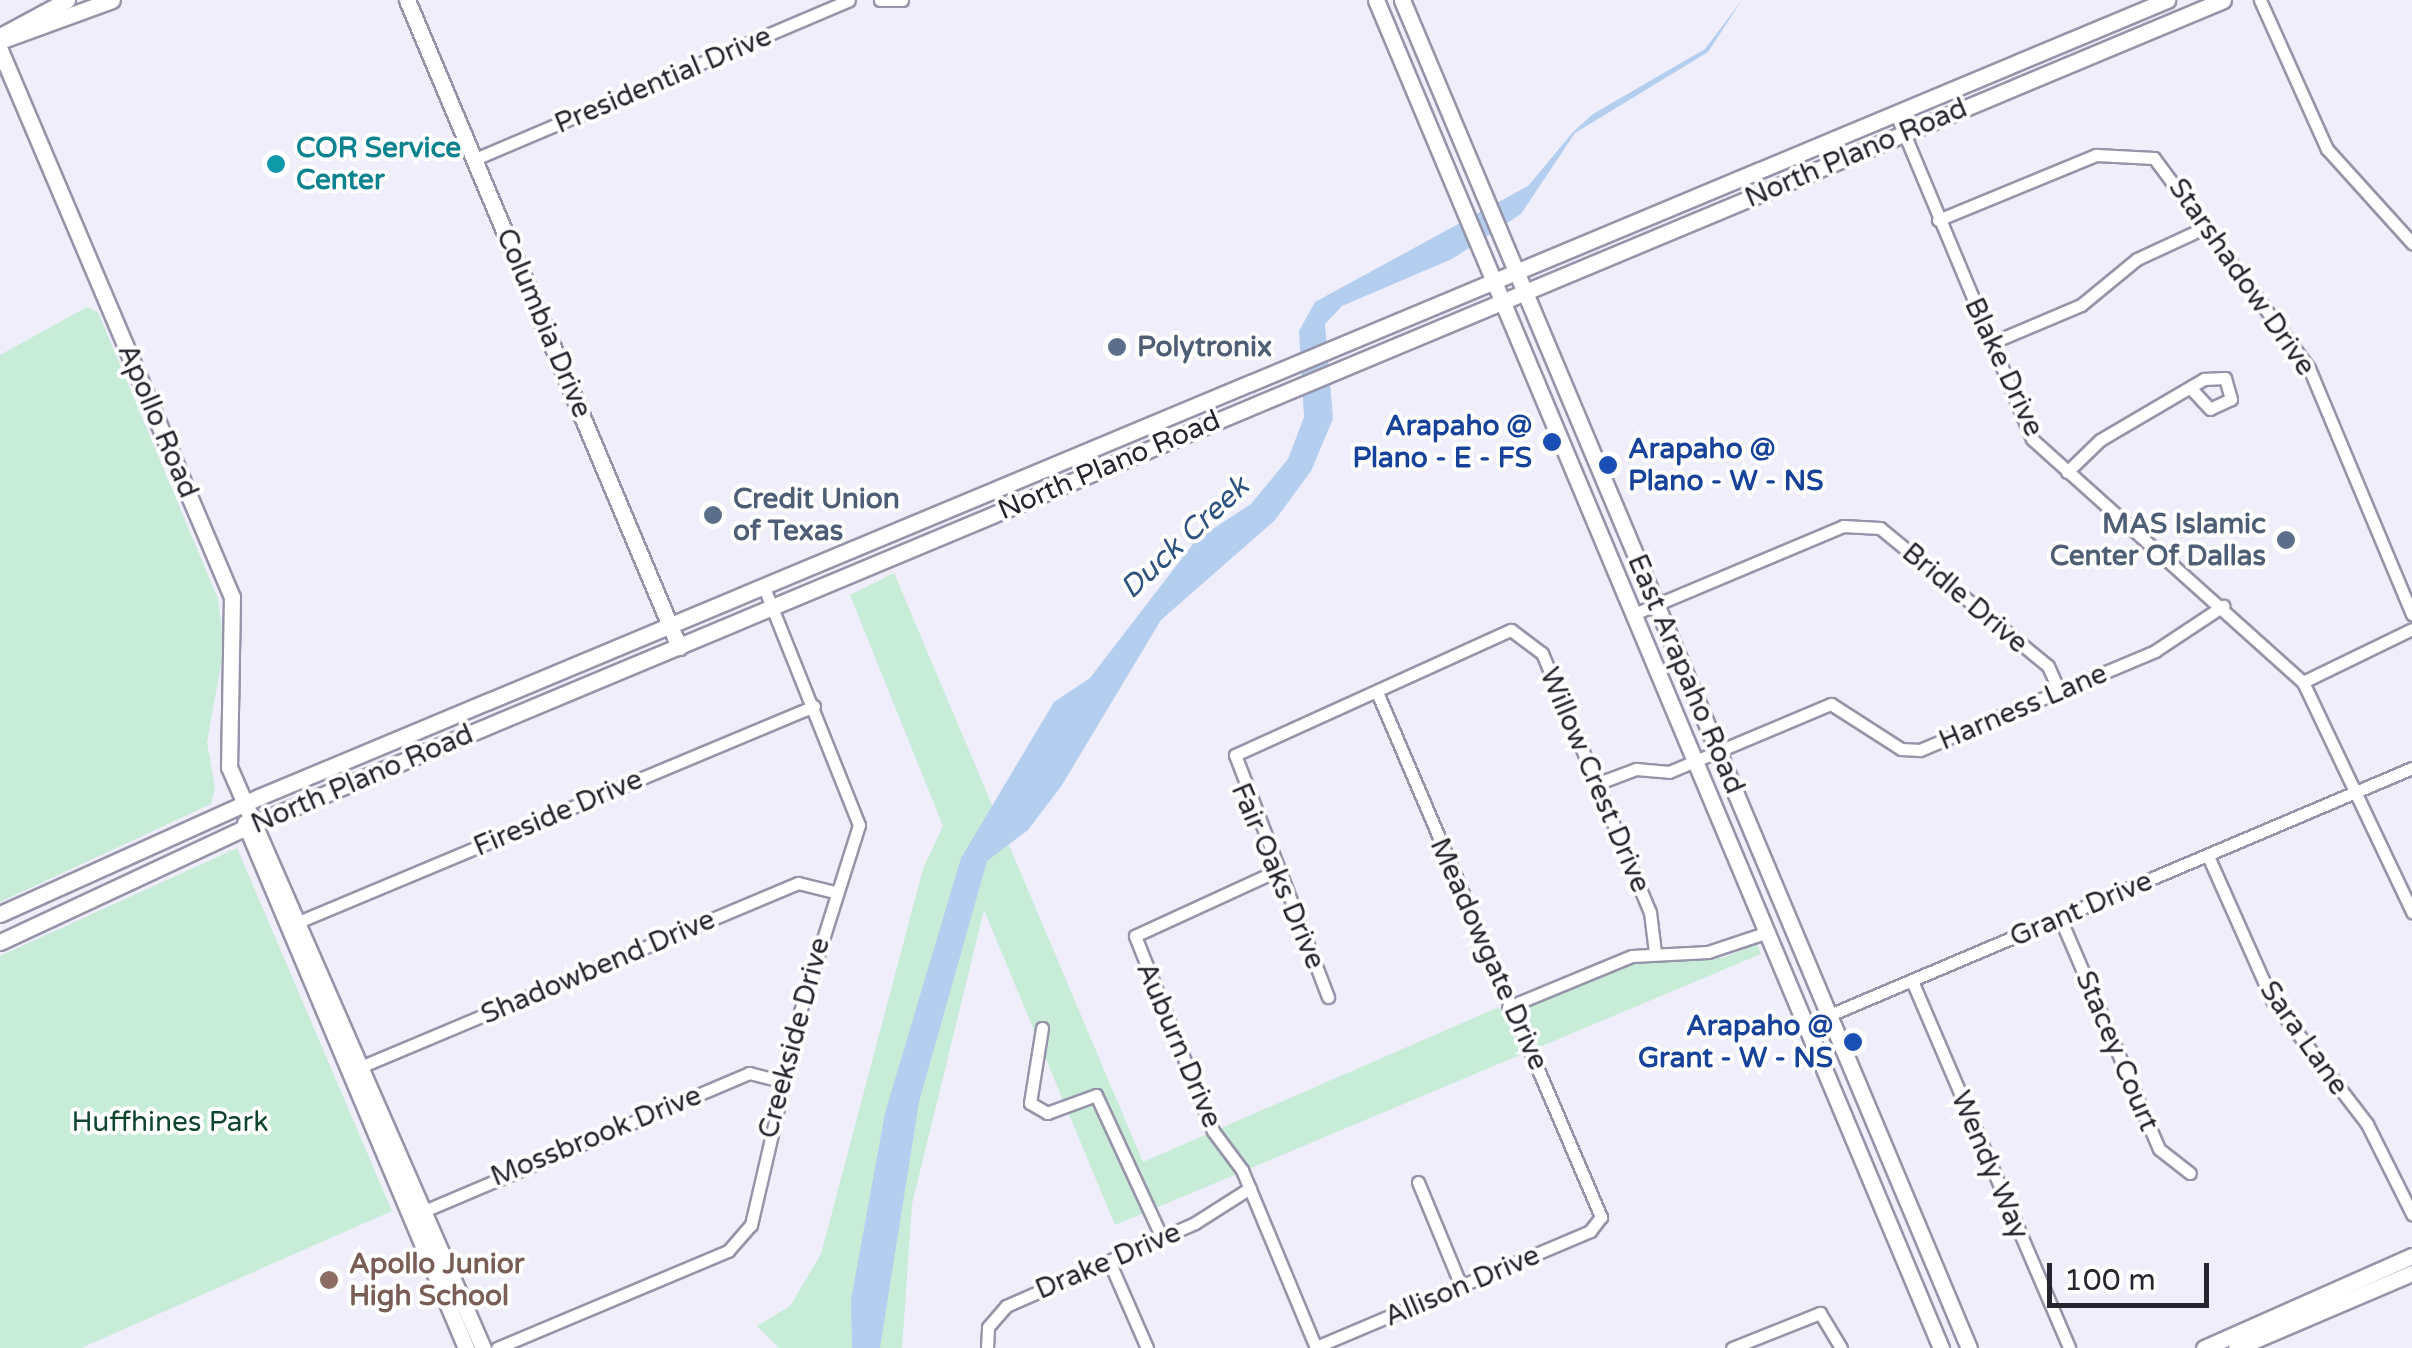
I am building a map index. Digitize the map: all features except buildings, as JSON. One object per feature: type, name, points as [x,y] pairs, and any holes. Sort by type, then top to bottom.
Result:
[{"type":"main road","points":[[0,39],[67,0]]},
{"type":"main road","points":[[0,39],[112,0]]},
{"type":"main road","name":"Columbia Drive","points":[[407,0],[678,647]]},
{"type":"main road","name":"East Arapaho Road","points":[[1376,0],[1941,1348]]},
{"type":"main road","name":"East Arapaho Road","points":[[1402,0],[1969,1348]]},
{"type":"main road","name":"North Plano Road","points":[[0,914],[245,804],[669,624],[2167,0]]},
{"type":"main road","name":"North Plano Road","points":[[0,942],[252,825],[2223,0]]},
{"type":"main road","points":[[2090,32],[2098,51]]},
{"type":"main road","name":"Apollo Road","points":[[0,50],[232,596],[237,644],[223,742],[252,825],[419,1213],[483,1348]]},
{"type":"main road","points":[[885,535],[894,557]]},
{"type":"main road","points":[[437,724],[444,744]]},
{"type":"main road","name":"Apollo Road","points":[[252,825],[303,920],[365,1065],[466,1348]]},
{"type":"main road","points":[[1742,876],[1758,844]]},
{"type":"main road","points":[[2204,1348],[2412,1256]]},
{"type":"main road","points":[[2236,1348],[2412,1274]]},
{"type":"street","name":"Presidential Drive","points":[[475,159],[849,0]]},
{"type":"street","points":[[880,0],[902,0]]},
{"type":"street","points":[[2260,0],[2327,148],[2412,243]]},
{"type":"street","name":"Blake Drive","points":[[1896,114],[2032,439],[2223,606],[2303,682],[2412,912]]},
{"type":"street","name":"Starshadow Drive","points":[[1938,220],[2118,149],[2169,172],[2202,228],[2309,368],[2412,614]]},
{"type":"street","points":[[1990,344],[2081,305],[2137,260],[2202,228]]},
{"type":"street","points":[[2066,472],[2100,440],[2192,390]]},
{"type":"street","name":"Bridle Drive","points":[[1634,614],[1843,526],[1880,528],[2048,666],[2060,691]]},
{"type":"street","name":"Creekside Drive","points":[[496,1348],[744,1242],[832,892],[858,816],[764,587]]},
{"type":"street","name":"Harness Lane","points":[[1596,784],[1696,760],[1831,704],[1901,749],[1920,750],[2193,632],[2223,606]]},
{"type":"street","points":[[2303,682],[2412,630]]},
{"type":"street","name":"Willow Crest Drive","points":[[1234,755],[1377,692],[1495,633],[1526,635],[1596,784],[1650,912],[1655,951]]},
{"type":"street","name":"Meadowgate Drive","points":[[1377,692],[1508,1007],[1601,1217]]},
{"type":"street","name":"Fireside Drive","points":[[303,920],[814,706]]},
{"type":"street","name":"Fair Oaks Drive","points":[[1234,755],[1328,997]]},
{"type":"street","name":"Grant Drive","points":[[1806,1025],[2412,768]]},
{"type":"street","name":"Sara Lane","points":[[2208,856],[2272,1000],[2367,1124],[2412,1214]]},
{"type":"street","name":"Auburn Drive","points":[[1276,871],[1135,936],[1213,1131],[1250,1188],[1316,1348]]},
{"type":"street","name":"Shadowbend Drive","points":[[365,1065],[798,883],[832,892]]},
{"type":"street","name":"Stacey Court","points":[[2060,918],[2159,1149],[2190,1172]]},
{"type":"street","points":[[1508,1007],[1655,951],[1708,952],[1765,933]]},
{"type":"street","name":"Wendy Way","points":[[1912,981],[2069,1348]]},
{"type":"street","points":[[1042,1028],[1030,1104],[1047,1113],[1096,1095],[1162,1238]]},
{"type":"street","name":"Mossbrook Drive","points":[[419,1213],[749,1073],[782,1081]]},
{"type":"street","points":[[1418,1182],[1461,1286]]},
{"type":"street","name":"Drake Drive","points":[[987,1348],[988,1327],[1006,1306],[1162,1238],[1250,1188]]},
{"type":"street","name":"Allison Drive","points":[[1316,1348],[1590,1231],[1601,1217]]},
{"type":"street","points":[[1109,1260],[1146,1348]]},
{"type":"street","points":[[1732,1348],[1812,1313],[1829,1319],[1841,1348]]},
{"type":"green space","points":[[87,307],[98,312],[218,599],[224,648],[207,742],[215,788],[211,804],[0,902],[0,355]]},
{"type":"green space","points":[[894,573],[1143,1162],[1499,1007],[1505,1017],[1645,959],[1722,958],[1757,944],[1761,954],[1115,1225],[984,910],[912,1204],[902,1348],[779,1348],[757,1326],[790,1306],[821,1254],[923,869],[943,826],[850,595]]},
{"type":"green space","name":"Huffhines Park","points":[[237,848],[392,1211],[81,1348],[0,1348],[0,956]]},
{"type":"water","points":[[1742,0],[1708,52],[1575,133],[1521,214],[1452,259],[1342,306],[1325,324],[1333,419],[1311,471],[1275,520],[1161,620],[1062,785],[1028,830],[987,861],[919,1102],[880,1348],[852,1348],[851,1300],[885,1113],[961,858],[1054,702],[1090,678],[1196,540],[1251,504],[1288,459],[1304,417],[1299,331],[1315,302],[1528,186],[1573,132],[1593,114],[1705,49]]},
{"type":"place","name":"COR Service Center","points":[[276,164]]},
{"type":"place","name":"Polytronix","points":[[1117,347]]},
{"type":"place","name":"Arapaho @ Plano - E - FS","points":[[1552,442]]},
{"type":"place","name":"Arapaho @ Plano - W - NS","points":[[1608,465]]},
{"type":"place","name":"Credit Union of Texas","points":[[713,515]]},
{"type":"place","name":"MAS Islamic Center Of Dallas","points":[[2286,540]]},
{"type":"place","name":"Arapaho @ Grant - W - NS","points":[[1853,1042]]},
{"type":"place","name":"Apollo Junior High School","points":[[329,1280]]},
{"type":"water label","name":"Duck Creek","points":[[1185,538]]}]
